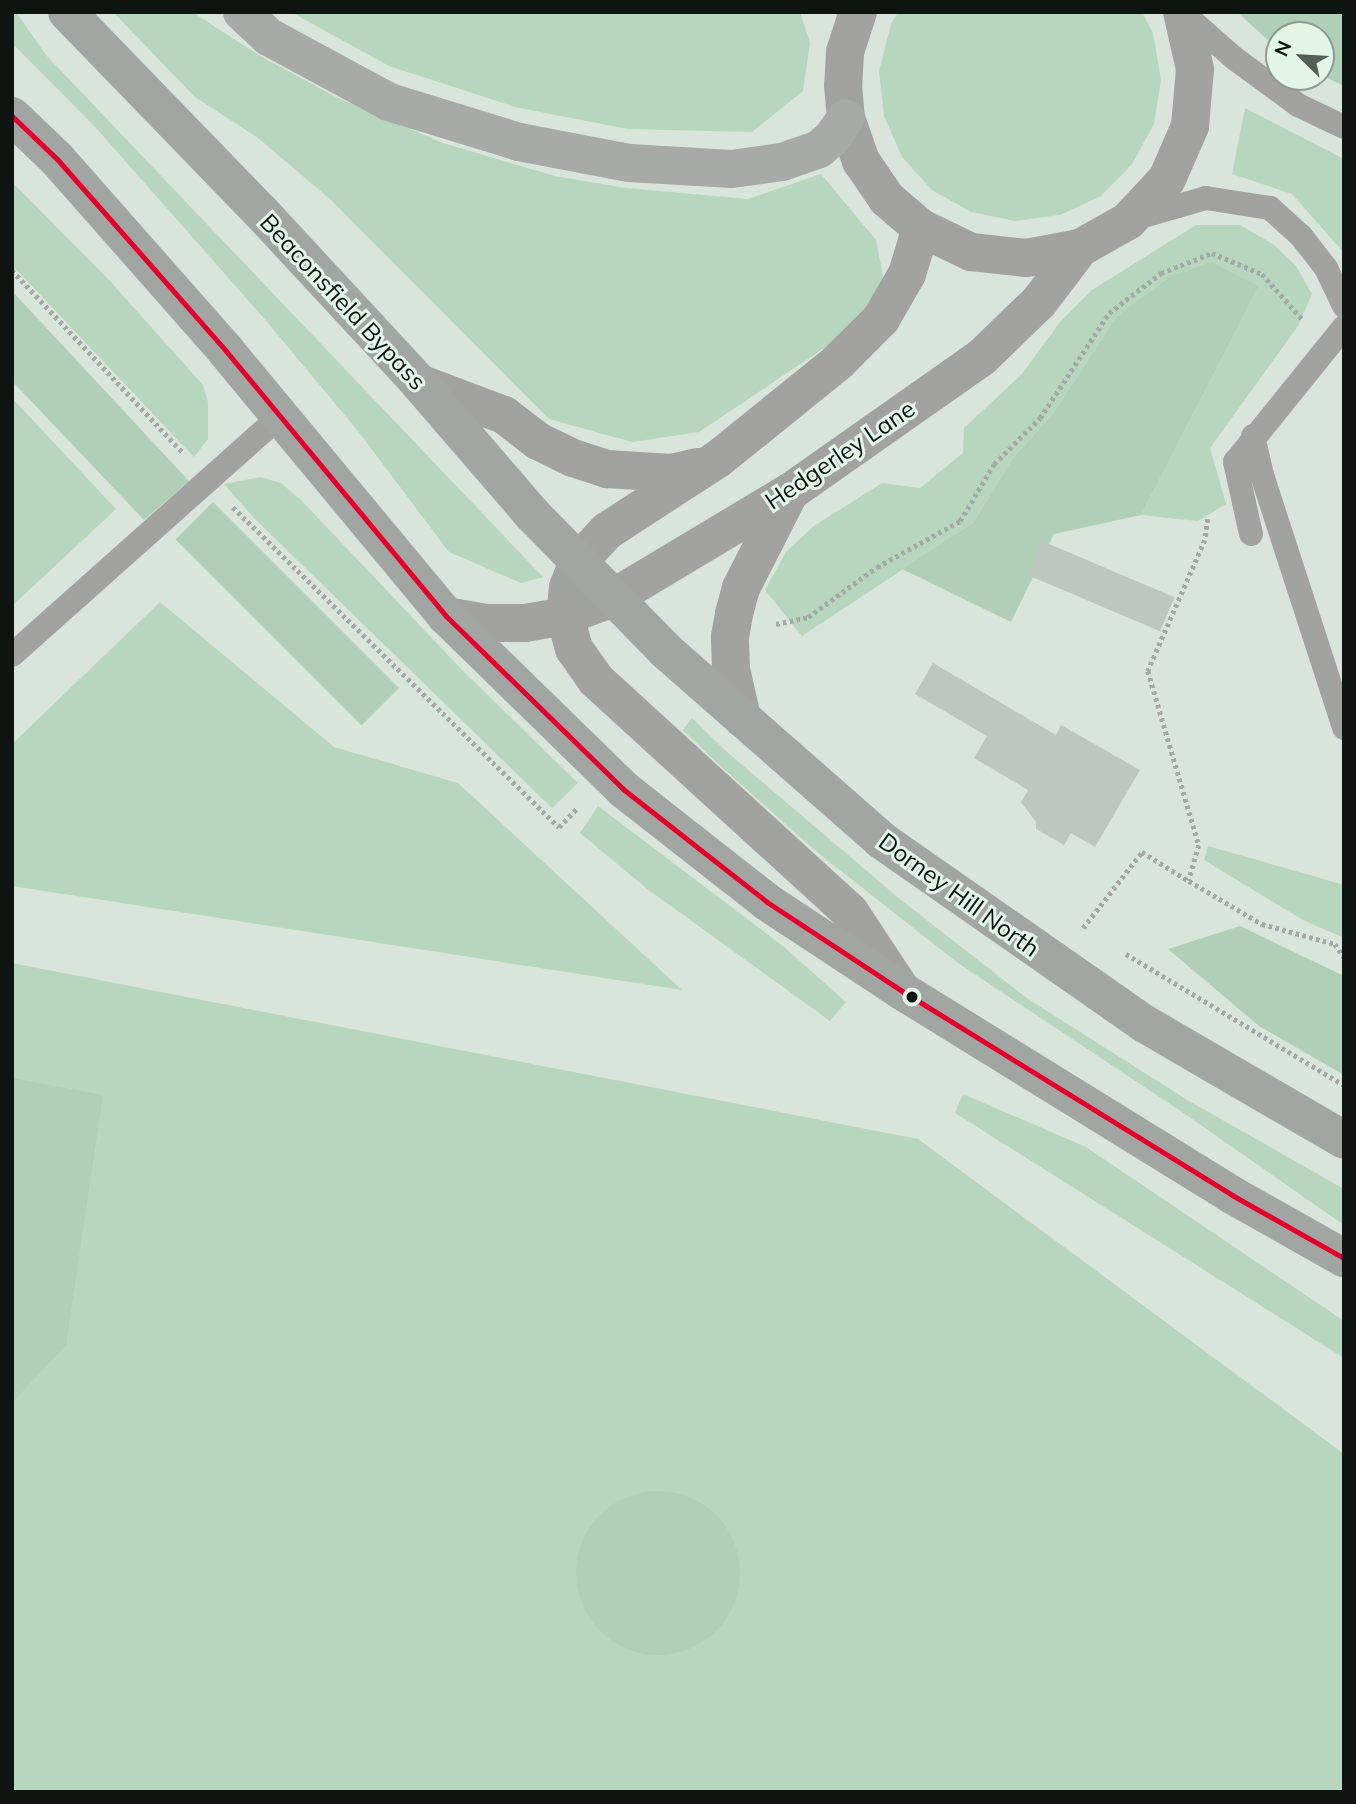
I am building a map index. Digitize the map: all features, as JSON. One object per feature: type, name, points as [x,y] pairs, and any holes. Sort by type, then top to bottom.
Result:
[{"type":"highway","points":[[242,12],[269,37],[389,102],[519,142],[629,163],[732,169],[782,162],[819,149],[832,138],[846,118]]},
{"type":"main road","name":"Beaconsfield Bypass","points":[[67,12],[260,211],[419,383],[611,599]]},
{"type":"main road","points":[[12,116],[57,159],[280,416],[446,616],[624,789],[767,902],[902,991],[1232,1195],[1342,1258]]},
{"type":"main road","name":"Dorney Hill North","points":[[611,599],[881,840],[1145,1024],[1344,1140]]},
{"type":"street","points":[[828,12],[845,51]]},
{"type":"street","points":[[858,12],[845,51],[843,85],[846,118],[861,161],[887,199],[920,228],[971,252],[1026,258],[1080,248],[1128,221],[1167,178],[1190,126],[1195,69],[1182,13]]},
{"type":"street","points":[[902,991],[850,912],[596,680],[573,649],[565,616],[568,587],[578,562],[607,531],[718,459],[838,362],[881,319],[907,274],[920,228]]},
{"type":"street","name":"Hedgerley Lane","points":[[446,616],[486,624],[525,623],[565,616],[611,599],[790,492],[982,358],[1039,302],[1080,248]]},
{"type":"street","points":[[419,383],[505,415],[538,441],[573,458],[607,469],[671,472],[718,459]]},
{"type":"street","points":[[742,718],[731,669],[730,637],[734,614],[741,587],[790,492]]},
{"type":"lane","points":[[1182,13],[1234,58],[1298,106],[1344,127]]},
{"type":"lane","points":[[1128,221],[1206,198],[1270,208],[1301,236],[1317,257],[1344,306]]},
{"type":"lane","points":[[1251,534],[1235,462],[1253,436],[1344,327]]},
{"type":"lane","points":[[12,655],[280,416]]},
{"type":"lane","points":[[1253,436],[1262,475],[1344,728]]},
{"type":"path","points":[[769,626],[808,617],[877,567],[960,521],[994,464],[1040,418],[1109,313],[1161,273],[1212,253],[1262,274],[1308,325]]},
{"type":"path","points":[[12,270],[162,428],[207,481],[559,827]]},
{"type":"path","points":[[1189,881],[1199,845],[1148,671],[1205,540],[1209,514]]},
{"type":"path","points":[[1093,934],[1081,927],[1142,852],[1262,924],[1335,944],[1344,957]]},
{"type":"path","points":[[1117,948],[1344,1085]]},
{"type":"green space","points":[[12,12],[16,12],[46,55],[543,577],[521,583],[449,552],[358,431],[262,316],[97,129],[12,43]]},
{"type":"green space","points":[[113,12],[192,12],[262,57],[336,97],[443,143],[555,176],[626,188],[748,199],[821,174],[876,240],[885,286],[866,320],[699,432],[632,442],[549,419],[330,199],[258,138],[195,97]]},
{"type":"green space","points":[[291,12],[800,12],[810,43],[803,91],[752,132],[628,129],[515,107],[389,66]]},
{"type":"green space","points":[[898,12],[1142,12],[1153,33],[1161,80],[1154,124],[1132,164],[1101,196],[1060,215],[1015,221],[971,212],[932,190],[902,157],[884,116],[879,71],[891,24]]},
{"type":"green space","points":[[1237,12],[1344,12],[1344,86],[1335,82],[1335,21],[1265,21],[1265,37]]},
{"type":"green space","points":[[1245,108],[1344,159],[1344,253],[1292,194],[1232,174]]},
{"type":"green space","points":[[12,182],[109,280],[203,385],[208,402],[208,439],[194,457],[12,265]]},
{"type":"green space","points":[[1196,225],[1240,225],[1273,244],[1296,266],[1312,294],[1298,326],[1210,448],[1226,504],[1198,521],[1141,515],[1259,286],[1212,262],[1117,316],[1054,412],[1013,458],[973,523],[802,636],[765,590],[786,552],[814,526],[882,483],[920,488],[963,453],[964,428],[1022,374],[1060,322],[1092,290]]},
{"type":"green space","points":[[1212,262],[1259,286],[1141,515],[1054,534],[1011,622],[902,569],[973,523],[1013,458],[1054,412],[1117,316],[1171,276]]},
{"type":"green space","points":[[12,291],[189,481],[144,520],[12,381]]},
{"type":"green space","points":[[12,398],[116,509],[12,606]]},
{"type":"green space","points":[[261,477],[281,483],[301,500],[464,672],[578,783],[552,808],[253,517],[224,484]]},
{"type":"green space","points":[[213,502],[399,688],[361,725],[176,539]]},
{"type":"green space","points":[[160,602],[334,747],[458,783],[682,990],[12,886],[12,744]]},
{"type":"green space","points":[[692,718],[727,752],[901,900],[1028,999],[1189,1101],[1344,1189],[1344,1225],[1182,1112],[958,963],[818,853],[715,761],[683,730]]},
{"type":"green space","points":[[598,806],[784,947],[846,1002],[830,1021],[646,888],[580,833]]},
{"type":"green space","points":[[1208,846],[1344,885],[1344,938],[1303,920],[1204,860]]},
{"type":"green space","points":[[1240,926],[1344,976],[1344,1075],[1259,1026],[1168,949]]},
{"type":"green space","points":[[12,963],[918,1139],[1344,1454],[1344,1792],[12,1792]]},
{"type":"green space","points":[[12,1078],[103,1095],[66,1345],[12,1403]]},
{"type":"green space","points":[[963,1094],[1086,1147],[1344,1321],[1344,1358],[955,1113]]},
{"type":"green space","points":[[658,1491],[689,1497],[716,1515],[734,1542],[740,1573],[734,1604],[716,1631],[689,1649],[658,1655],[627,1649],[600,1631],[582,1604],[576,1573],[582,1542],[600,1515],[627,1497]]},
{"type":"building","points":[[1042,541],[1175,597],[1160,631],[1028,575]]},
{"type":"building","points":[[933,663],[1056,735],[1061,725],[1140,770],[1095,847],[1071,833],[1064,845],[1036,829],[1036,822],[1021,802],[1028,790],[974,758],[987,736],[915,694]]},
{"type":"transit line","points":[[12,116],[57,159],[226,351],[446,616],[623,789],[767,902],[902,991],[1232,1195],[1344,1258]]}]
